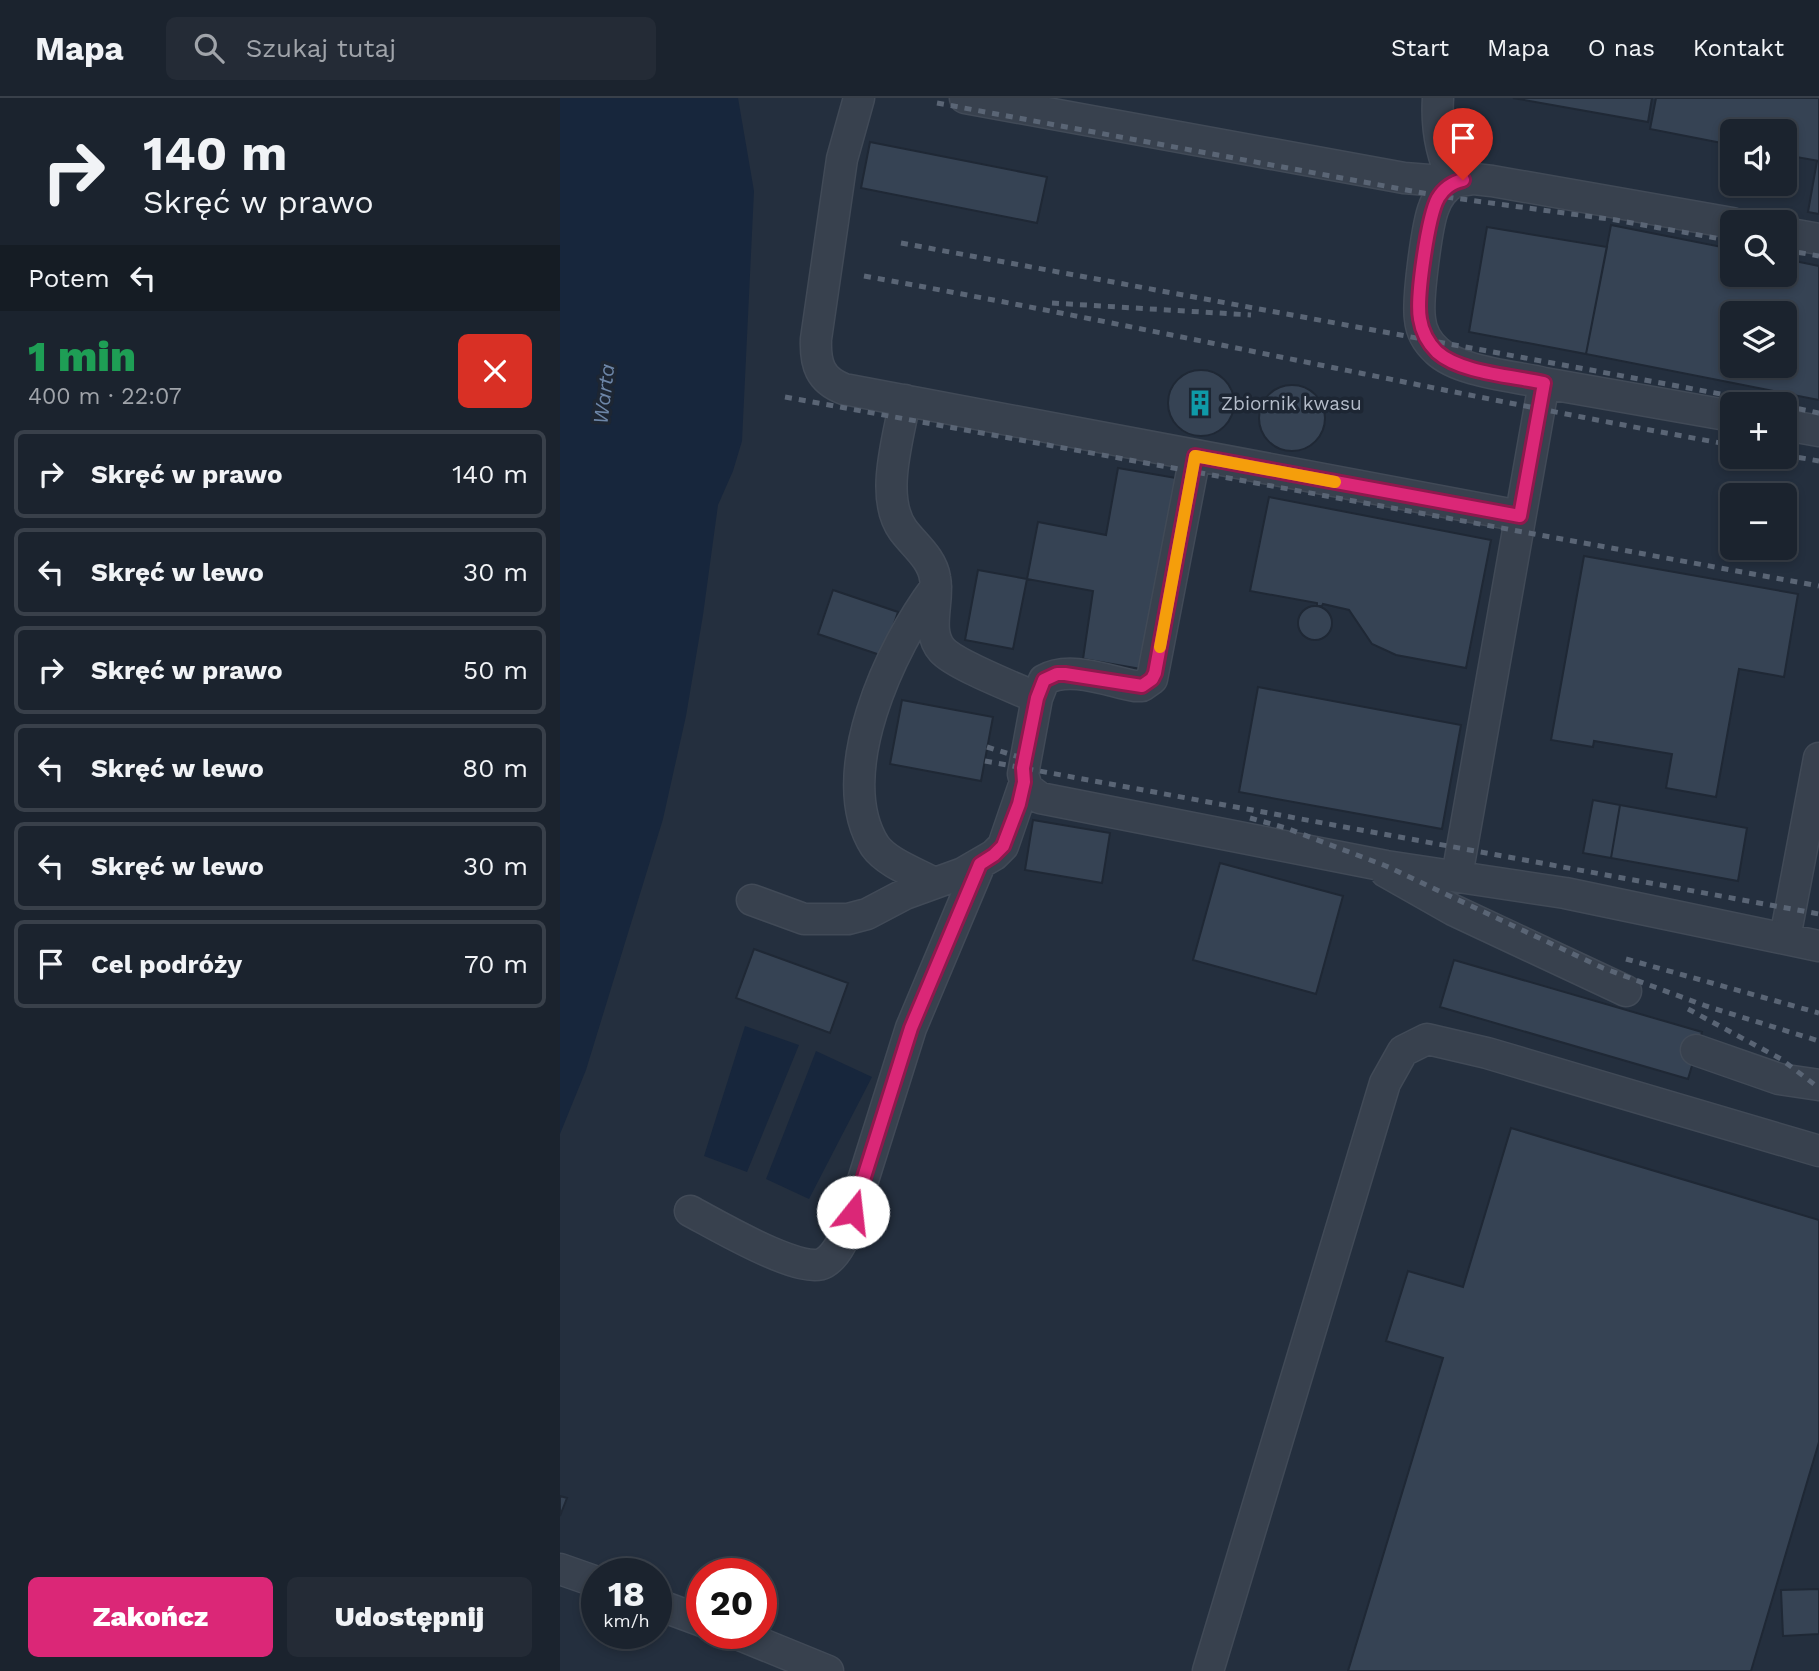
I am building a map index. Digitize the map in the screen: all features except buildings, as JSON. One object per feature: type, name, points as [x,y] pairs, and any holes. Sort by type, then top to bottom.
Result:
[{"type":"lane","points":[[859,98],[840,171],[816,339],[817,362],[821,372],[832,384],[1195,456],[1520,516]]},
{"type":"lane","points":[[965,98],[1404,178],[1454,182],[1492,181],[1720,221]]},
{"type":"lane","points":[[1438,98],[1437,115],[1442,152],[1454,182]]},
{"type":"lane","points":[[1454,182],[1439,196],[1432,215],[1419,301],[1422,328],[1431,345],[1448,360],[1544,383],[1720,414]]},
{"type":"lane","points":[[1797,235],[1819,239]]},
{"type":"lane","points":[[1457,876],[1544,383]]},
{"type":"lane","points":[[905,400],[892,476],[891,505],[903,530],[930,562],[937,587],[934,632],[941,649],[949,657],[1037,698]]},
{"type":"lane","points":[[1797,427],[1819,431]]},
{"type":"lane","points":[[752,900],[804,919],[848,919],[867,914],[905,894],[980,864],[1003,846],[1024,782],[1023,768],[1037,698],[1044,680],[1057,674],[1074,674],[1142,686],[1152,679],[1155,673],[1195,456]]},
{"type":"lane","points":[[934,883],[888,858],[877,848],[862,818],[858,787],[866,735],[882,684],[916,614],[937,587]]},
{"type":"lane","points":[[1785,938],[1819,758]]},
{"type":"lane","points":[[1024,782],[1032,794],[1047,801],[1367,862],[1565,893],[1819,946]]},
{"type":"lane","points":[[1367,862],[1453,910],[1626,991]]},
{"type":"lane","points":[[690,1211],[752,1244],[806,1266],[822,1265],[834,1254],[843,1240],[853,1212],[911,1028],[980,864]]},
{"type":"lane","points":[[1208,1671],[1385,1083],[1403,1051],[1427,1039],[1487,1053],[1819,1151]]},
{"type":"lane","points":[[1696,1050],[1779,1079],[1819,1085]]},
{"type":"lane","points":[[560,1569],[581,1576]]},
{"type":"lane","points":[[774,1649],[828,1671]]},
{"type":"water","name":"Warta","points":[[560,98],[738,98],[754,191],[742,441],[733,471],[718,505],[686,716],[663,819],[586,1070],[560,1134]]},
{"type":"water","points":[[745,1026],[799,1045],[747,1172],[704,1156]]},
{"type":"water","points":[[816,1051],[872,1077],[809,1199],[766,1179]]},
{"type":"railway","points":[[937,103],[1439,196],[1616,220],[1720,239]]},
{"type":"railway","points":[[901,243],[1720,394]]},
{"type":"railway","points":[[1797,252],[1819,256]]},
{"type":"railway","points":[[864,276],[1720,443]]},
{"type":"railway","points":[[1052,303],[1251,315]]},
{"type":"railway","points":[[785,397],[1819,586]]},
{"type":"railway","points":[[1797,408],[1819,413]]},
{"type":"railway","points":[[1797,457],[1819,461]]},
{"type":"railway","points":[[987,747],[1032,761]]},
{"type":"railway","points":[[985,761],[1819,914]]},
{"type":"railway","points":[[1250,818],[1286,828],[1386,866],[1603,968],[1706,1006],[1819,1041]]},
{"type":"railway","points":[[1626,959],[1819,1013]]},
{"type":"railway","points":[[1688,1009],[1781,1059],[1819,1088]]},
{"type":"slow traffic","points":[[1160,647],[1195,456],[1335,482]]},
{"type":"place","name":"Zbiornik kwasu","points":[[1200,403]]},
{"type":"route","points":[[853,1212],[878,1126],[924,994],[970,893],[980,864],[1003,846],[1019,804],[1037,698],[1044,680],[1057,674],[1074,674],[1142,686],[1152,679],[1155,673],[1195,456],[1520,516],[1544,383],[1448,360],[1427,339],[1419,316],[1419,301],[1435,204],[1447,187],[1463,180]]}]
